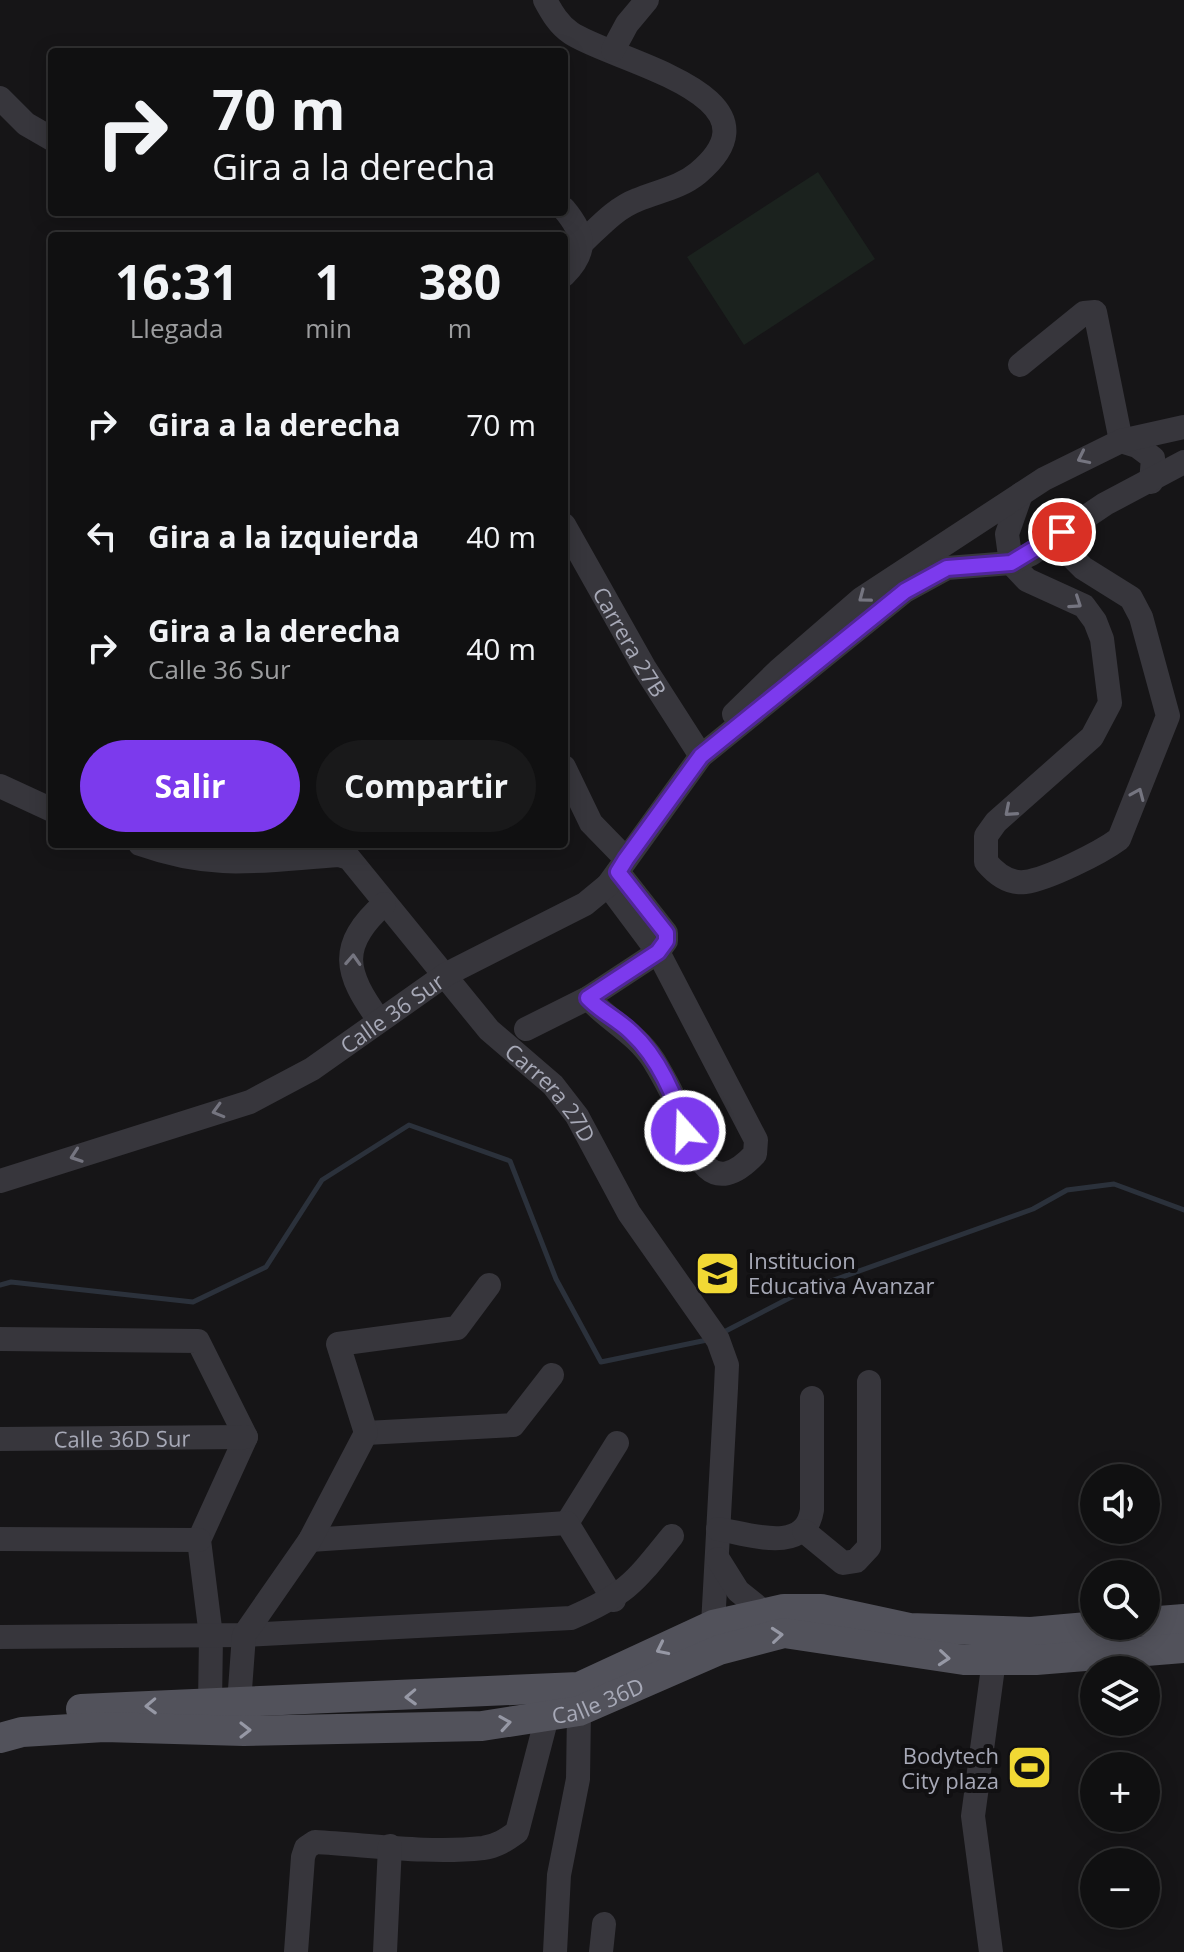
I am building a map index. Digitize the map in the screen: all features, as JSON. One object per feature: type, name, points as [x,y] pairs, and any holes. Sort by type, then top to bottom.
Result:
[{"type":"main road","name":"Calle 36D","points":[[0,1717],[19,1712],[579,1687],[713,1625],[764,1612],[821,1609],[909,1628],[1031,1632],[1080,1628]]},
{"type":"main road","points":[[1160,1621],[1184,1619]]},
{"type":"main road","name":"Calle 36D","points":[[0,1738],[22,1732],[104,1727],[244,1731],[482,1726],[579,1711],[719,1650],[784,1633],[867,1643],[939,1658],[994,1660],[1184,1648]]},
{"type":"street","points":[[545,0],[557,20],[574,35],[613,50],[696,91],[717,109],[724,128],[720,145],[699,172],[683,183],[635,200],[612,215],[584,241]]},
{"type":"street","points":[[613,50],[627,24],[647,0]]},
{"type":"street","points":[[0,98],[26,124],[48,137]]},
{"type":"street","points":[[568,214],[584,241],[582,253],[568,270]]},
{"type":"street","points":[[1020,365],[1084,313],[1095,312],[1121,441],[1137,446],[1153,458],[1151,482]]},
{"type":"street","name":"Calle 36 Sur","points":[[0,1181],[250,1102],[285,1086],[445,975],[559,919],[617,872],[737,709],[825,628],[903,569],[1071,463],[1121,441],[1184,427]]},
{"type":"street","points":[[1011,563],[1105,504],[1184,462]]},
{"type":"street","points":[[1021,494],[1007,534],[1011,563],[1027,580],[1084,606],[1102,639],[1110,703],[1092,737],[996,822],[986,836],[986,862],[1004,878],[1025,882],[1094,854],[1119,839],[1168,716],[1141,617],[1131,598],[1083,568],[1072,557],[1062,532]]},
{"type":"street","name":"Carrera 27B","points":[[568,532],[644,667],[708,749]]},
{"type":"street","name":"Calle 36 Sur","points":[[708,749],[747,721],[836,645],[925,578],[966,564],[1011,563]]},
{"type":"street","points":[[568,775],[756,1140],[755,1154],[744,1166],[730,1173],[717,1174],[704,1167],[691,1147],[679,1109],[653,1059],[632,1033],[599,1011],[588,998]]},
{"type":"street","points":[[0,786],[48,808]]},
{"type":"street","name":"Carrera 27D","points":[[154,848],[202,862],[238,864],[339,855],[349,858],[489,1030],[553,1085],[577,1116],[629,1213],[724,1350],[726,1388],[713,1625]]},
{"type":"street","points":[[379,1020],[357,989],[352,954],[365,921],[384,904]]},
{"type":"street","points":[[526,1029],[588,998],[658,952]]},
{"type":"street","points":[[232,1703],[244,1635],[310,1540],[366,1433],[338,1344],[457,1328],[489,1285]]},
{"type":"street","points":[[0,1339],[198,1341],[246,1437],[199,1540],[211,1636],[232,1703]]},
{"type":"street","points":[[366,1433],[513,1425],[552,1375]]},
{"type":"street","points":[[804,1531],[843,1563],[856,1561],[869,1547],[869,1382]]},
{"type":"street","points":[[718,1529],[780,1539],[796,1537],[804,1531],[812,1510],[812,1398]]},
{"type":"street","name":"Calle 36D Sur","points":[[0,1439],[246,1437]]},
{"type":"street","points":[[567,1523],[617,1443]]},
{"type":"street","points":[[310,1540],[567,1523]]},
{"type":"street","points":[[567,1523],[614,1600]]},
{"type":"street","points":[[0,1637],[244,1635],[571,1618],[614,1600],[635,1582],[672,1536]]},
{"type":"street","points":[[0,1539],[199,1540]]},
{"type":"street","points":[[718,1559],[745,1599],[764,1612]]},
{"type":"street","points":[[991,1952],[973,1816],[994,1660]]},
{"type":"street","points":[[555,1952],[559,1875],[578,1779],[579,1711]]},
{"type":"street","points":[[296,1952],[306,1848],[315,1842],[484,1848],[500,1844],[517,1832],[547,1717]]},
{"type":"street","points":[[385,1952],[390,1846]]},
{"type":"street","points":[[601,1952],[604,1924]]},
{"type":"shaded area","points":[[818,172],[875,259],[744,345],[687,257]]},
{"type":"waterway","points":[[0,1285],[11,1282],[193,1302],[266,1267],[322,1180],[409,1125],[510,1161],[556,1279],[601,1362],[707,1340]]},
{"type":"waterway","points":[[720,1334],[803,1291],[1033,1209],[1067,1190],[1114,1184],[1184,1210]]},
{"type":"place","name":"Institucion Educativa Avanzar","points":[[717,1273]]},
{"type":"place","name":"Bodytech City plaza","points":[[1030,1768]]},
{"type":"route","points":[[685,1131],[679,1109],[653,1059],[632,1033],[599,1011],[588,998],[658,952],[666,941],[666,933],[618,872],[626,859],[675,787],[701,756],[905,591],[947,568],[966,564],[1011,563],[1031,554],[1062,532]]}]
